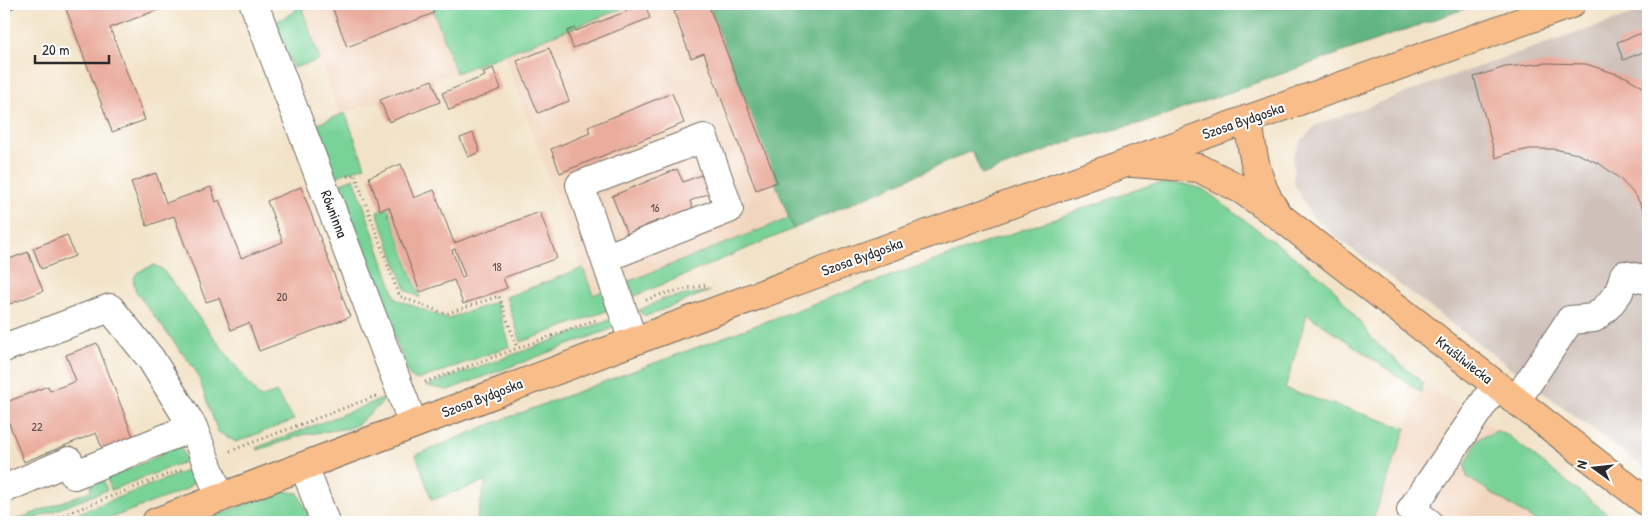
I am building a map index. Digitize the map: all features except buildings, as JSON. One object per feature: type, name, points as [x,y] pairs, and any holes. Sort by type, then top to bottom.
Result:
[{"type":"main road","name":"Szosa Bydgoska","points":[[156,522],[633,341],[1571,4]]},
{"type":"main road","name":"Kruśliwiecka","points":[[1248,119],[1259,180],[1270,203],[1279,216]]},
{"type":"main road","name":"Kruśliwiecka","points":[[1127,162],[1199,168],[1242,190],[1279,216],[1648,503]]},
{"type":"street","name":"Równinna","points":[[254,4],[413,424]]},
{"type":"street","points":[[605,258],[729,209],[704,138],[580,185],[633,341]]},
{"type":"street","points":[[1428,522],[1411,510],[1506,393],[1570,320],[1594,318],[1608,306],[1619,292],[1624,275],[1648,280]]},
{"type":"street","points":[[4,348],[110,308],[151,359],[193,427],[220,498]]},
{"type":"street","points":[[4,489],[69,461],[74,475],[193,427]]},
{"type":"street","points":[[304,466],[325,522]]},
{"type":"path","points":[[323,185],[355,174],[399,296],[446,314],[499,296],[517,348]]},
{"type":"shaded area","points":[[315,4],[431,4],[456,73],[340,115],[302,9]]},
{"type":"shaded area","points":[[636,4],[708,4],[790,218],[593,296],[505,55]]},
{"type":"shaded area","points":[[1648,9],[1648,471],[1336,237],[1310,214],[1294,183],[1293,156],[1300,142],[1316,125],[1503,58]]},
{"type":"shaded area","points":[[1423,383],[1507,435],[1618,522],[1372,522]]},
{"type":"green space","points":[[293,4],[315,4],[302,9],[320,60],[293,68],[276,22],[296,11]]},
{"type":"green space","points":[[431,4],[628,4],[629,6],[456,73]]},
{"type":"green space","points":[[708,4],[1478,4],[1149,121],[1077,139],[982,175],[972,151],[793,229]]},
{"type":"green space","points":[[345,113],[365,166],[334,177],[315,125]]},
{"type":"green space","points":[[354,178],[396,299],[447,319],[496,302],[510,346],[418,380],[410,377],[336,185]]},
{"type":"green space","points":[[1163,183],[1188,185],[1203,189],[1329,283],[1376,343],[1423,383],[1421,392],[1307,314],[1285,389],[1406,428],[1372,522],[476,522],[486,481],[432,500],[416,455],[491,424],[837,295],[1150,185]]},
{"type":"green space","points":[[388,208],[420,298],[406,290],[377,212]]},
{"type":"green space","points":[[790,218],[793,229],[628,299],[622,284]]},
{"type":"green space","points":[[154,265],[162,269],[260,398],[276,392],[294,420],[236,442],[218,432],[196,371],[136,292],[133,279],[138,272]]},
{"type":"green space","points":[[583,268],[593,295],[607,290],[612,309],[521,342],[506,297]]},
{"type":"green space","points":[[710,291],[646,316],[638,311],[663,299]]},
{"type":"green space","points":[[618,317],[611,329],[448,390],[426,386]]},
{"type":"green space","points":[[382,399],[383,402],[358,424],[349,428],[302,435],[258,450],[256,448]]},
{"type":"green space","points":[[1497,431],[1507,435],[1618,522],[1537,522],[1467,477],[1465,466],[1478,439]]},
{"type":"green space","points":[[178,440],[187,461],[111,490],[107,478],[162,455],[161,451]]},
{"type":"green space","points":[[194,468],[193,483],[185,490],[100,522],[55,522]]},
{"type":"green space","points":[[103,480],[107,490],[26,522],[11,522],[90,491],[92,483]]},
{"type":"green space","points":[[282,491],[298,493],[309,516],[292,522],[197,522]]}]
